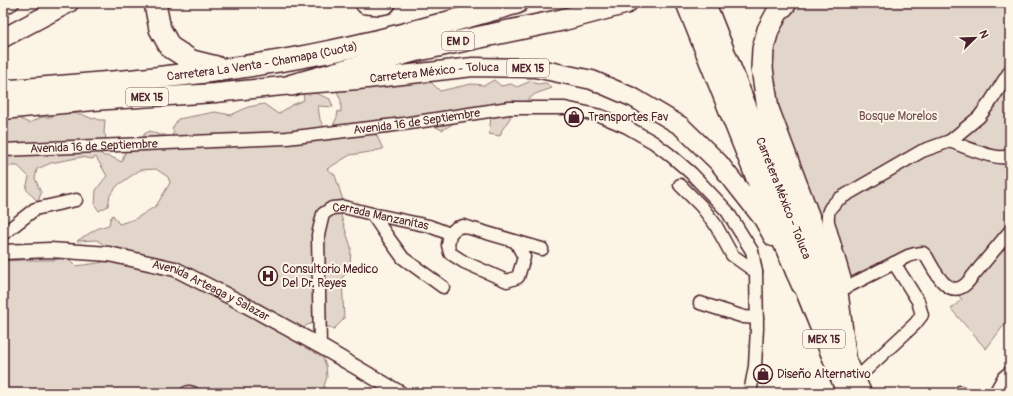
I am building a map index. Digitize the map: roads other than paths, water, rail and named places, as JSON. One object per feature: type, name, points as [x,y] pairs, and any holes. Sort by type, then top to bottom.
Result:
[{"type":"highway","points":[[157,3],[156,9],[160,29],[170,47],[192,61],[227,70]]},
{"type":"highway","points":[[366,3],[385,3]]},
{"type":"highway","name":"Carretera La Venta - Chamapa (Cuota)","points":[[3,91],[135,80],[227,70],[369,43],[517,3]]},
{"type":"highway","name":"Carretera La Venta - Chamapa (Cuota)","points":[[292,85],[414,51],[562,20],[626,3]]},
{"type":"highway","points":[[786,3],[777,13],[768,30],[763,48],[762,68],[768,109],[842,289],[845,355]]},
{"type":"highway","points":[[694,4],[766,200],[802,284]]},
{"type":"main road","points":[[3,38],[69,3]]},
{"type":"main road","name":"Carretera México - Toluca","points":[[694,4],[828,310],[845,355],[855,388]]},
{"type":"main road","name":"Carretera México - Toluca","points":[[3,110],[93,101],[215,93],[358,80],[472,67],[535,68],[592,80],[634,98],[681,126],[719,163],[762,219],[802,284],[855,388]]},
{"type":"street","points":[[3,9],[13,3]]},
{"type":"street","points":[[1010,71],[979,117],[950,141],[922,151],[839,199],[831,206],[827,214],[842,289],[908,256],[923,253],[944,283],[948,287],[958,288],[967,282],[1010,231]]},
{"type":"street","name":"Avenida 16 de Septiembre","points":[[3,150],[286,138],[403,124],[509,108],[565,108],[601,116],[627,127],[653,142],[691,173],[727,211],[752,251],[756,272],[757,318],[755,366],[750,393]]},
{"type":"street","points":[[950,141],[994,157],[1004,158],[1010,155]]},
{"type":"street","points":[[680,185],[701,206],[715,224],[732,255],[756,272]]},
{"type":"street","points":[[3,234],[34,209],[76,200]]},
{"type":"street","name":"Cerrada Manzanitas","points":[[320,346],[318,235],[323,214],[332,208],[344,207],[429,226],[450,234]]},
{"type":"street","points":[[372,214],[386,236],[403,258],[443,287]]},
{"type":"street","points":[[516,242],[524,257],[518,277],[507,281],[464,262],[450,253],[448,245],[450,234],[456,228],[463,226],[542,249]]},
{"type":"street","name":"Avenida Arteaga y Salazar","points":[[3,252],[50,250],[109,254],[175,269],[240,302],[320,346],[400,393]]},
{"type":"street","points":[[855,388],[922,315],[918,301],[894,263]]},
{"type":"street","points":[[700,303],[744,317],[757,318]]},
{"type":"street","points":[[995,393],[1004,377],[1010,372]]},
{"type":"street","points":[[186,393],[193,393]]},
{"type":"place","name":"Transportes Fav","points":[[574,117]]},
{"type":"place","name":"Consultorio Medico Del Dr. Reyes","points":[[268,276]]},
{"type":"place","name":"Diseño Alternativo","points":[[763,374]]},
{"type":"park label","name":"Bosque Morelos","points":[[898,116]]}]
